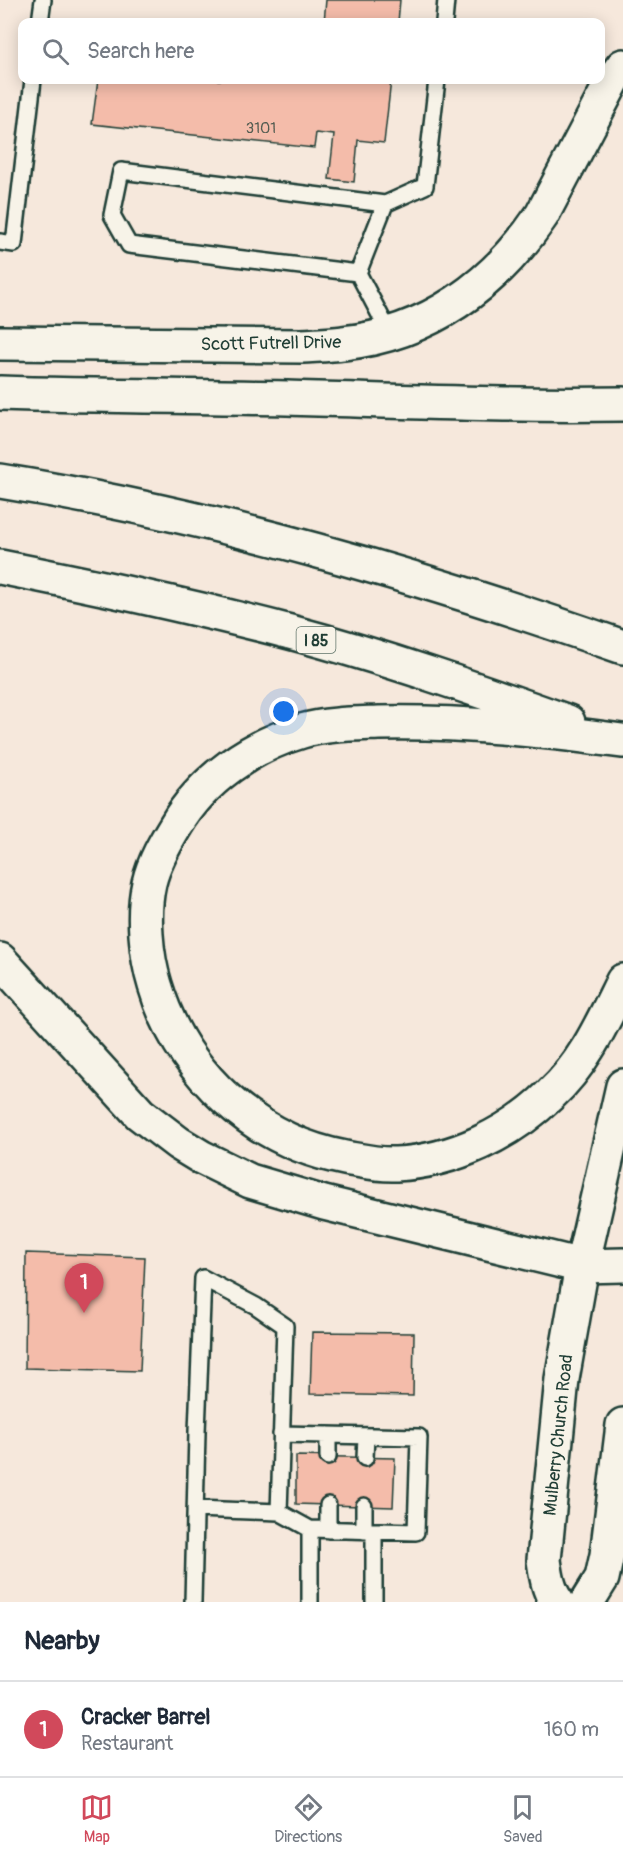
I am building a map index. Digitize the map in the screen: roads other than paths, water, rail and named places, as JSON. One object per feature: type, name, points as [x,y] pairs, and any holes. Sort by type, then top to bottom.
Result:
[{"type":"main road","name":"Scott Futrell Drive","points":[[0,343],[302,346],[345,343],[390,334],[432,317],[452,306],[497,271],[520,244],[542,215],[614,78],[623,66]]},
{"type":"main road","points":[[0,393],[544,406],[623,404]]},
{"type":"main road","points":[[0,481],[174,515],[268,537],[453,590],[623,647]]},
{"type":"main road","name":"I 85","points":[[0,567],[130,592],[291,632],[492,694],[623,741]]},
{"type":"main road","points":[[623,741],[512,728],[412,722],[342,724],[304,731],[244,756],[213,779],[184,810],[162,847],[149,883],[146,906],[147,951],[162,1007],[184,1049],[198,1069],[228,1102],[285,1139],[327,1155],[372,1163],[396,1164],[440,1157],[481,1143],[520,1121],[553,1093],[580,1061],[598,1032],[623,981]]},
{"type":"main road","points":[[0,960],[140,1114],[178,1143],[250,1181],[324,1203],[582,1266],[623,1265]]},
{"type":"main road","name":"Mulberry Church Road","points":[[557,1602],[553,1597],[546,1575],[544,1560],[562,1379],[582,1266],[623,1086]]},
{"type":"main road","points":[[587,1602],[602,1578],[607,1555],[623,1425]]},
{"type":"lane","points":[[41,18],[43,0]]},
{"type":"lane","points":[[444,18],[446,0]]},
{"type":"lane","points":[[0,242],[14,244],[33,84]]},
{"type":"lane","points":[[358,273],[129,245],[112,215],[121,171],[385,204],[425,186],[437,84]]},
{"type":"lane","points":[[385,204],[358,273],[390,334]]},
{"type":"lane","points":[[193,1602],[203,1278],[256,1306],[285,1326],[279,1512]]},
{"type":"lane","points":[[195,1509],[279,1512],[310,1529],[416,1532],[419,1437],[281,1434]]},
{"type":"lane","points":[[328,1435],[328,1457]]},
{"type":"lane","points":[[365,1458],[366,1436]]},
{"type":"lane","points":[[328,1506],[328,1530]]},
{"type":"lane","points":[[364,1506],[369,1531],[374,1602]]},
{"type":"lane","points":[[310,1529],[310,1602]]},
{"type":"place","name":"Cracker Barrel","points":[[84,1313]]}]
